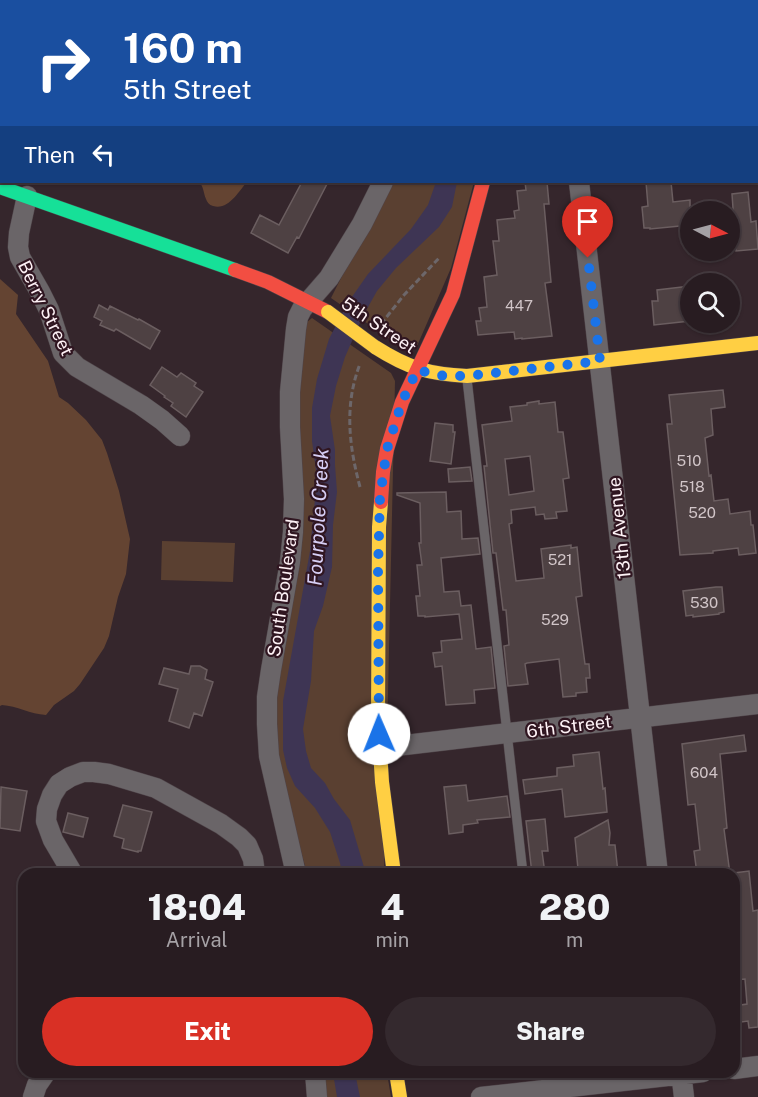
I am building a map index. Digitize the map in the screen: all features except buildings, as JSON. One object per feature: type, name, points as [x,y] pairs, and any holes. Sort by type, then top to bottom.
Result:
[{"type":"main road","points":[[393,868],[379,748],[380,497],[387,449],[402,402],[453,294],[483,183]]},
{"type":"main road","name":"5th Street","points":[[0,187],[268,282],[328,312],[400,363],[417,370],[444,376],[467,376],[758,343]]},
{"type":"main road","points":[[397,1078],[400,1097]]},
{"type":"street","name":"South Boulevard","points":[[295,868],[269,756],[267,697],[293,532],[290,392],[298,317],[302,309],[329,278],[362,224],[382,183]]},
{"type":"street","name":"13th Avenue","points":[[579,183],[657,868]]},
{"type":"street","name":"Berry Street","points":[[27,196],[19,233],[20,257],[49,310],[63,353],[77,367],[141,405],[180,436]]},
{"type":"street","name":"6th Street","points":[[379,748],[758,704]]},
{"type":"street","points":[[69,868],[52,840],[46,820],[47,809],[59,784],[82,772],[94,772],[109,774],[156,788],[221,824],[247,845],[254,868]]},
{"type":"street","points":[[740,1068],[758,1066]]},
{"type":"street","points":[[33,1097],[42,1078]]},
{"type":"street","points":[[315,1078],[317,1097]]},
{"type":"street","points":[[481,1097],[547,1086],[636,1078]]},
{"type":"street","points":[[682,1078],[684,1097]]},
{"type":"lane","points":[[467,376],[522,868]]},
{"type":"shaded area","points":[[200,183],[246,183],[233,199],[224,206],[218,207],[208,202]]},
{"type":"shaded area","points":[[393,183],[474,183],[451,268],[417,346],[411,349],[404,349],[331,298],[375,220]]},
{"type":"shaded area","points":[[0,279],[18,295],[16,314],[48,361],[59,397],[86,420],[102,440],[119,491],[130,539],[126,574],[104,648],[74,691],[54,705],[46,715],[0,706]]},
{"type":"shaded area","points":[[312,318],[391,373],[395,381],[384,868],[305,868],[284,786],[272,725],[299,373],[307,322]]},
{"type":"shaded area","points":[[162,541],[235,543],[233,582],[161,580]]},
{"type":"shaded area","points":[[322,1078],[388,1078],[391,1097],[324,1097]]},
{"type":"water","name":"Fourpole Creek","points":[[436,183],[457,183],[452,207],[439,227],[396,268],[377,291],[363,316],[345,357],[330,416],[335,450],[337,492],[332,567],[323,606],[314,631],[311,681],[303,729],[311,768],[325,783],[350,820],[364,868],[341,868],[330,832],[315,808],[295,786],[287,768],[283,750],[283,701],[310,551],[317,478],[312,441],[312,408],[317,379],[329,339],[347,304],[368,274],[411,229],[428,205]]},
{"type":"water","points":[[334,1078],[356,1078],[360,1097],[337,1097]]},
{"type":"traffic: fast","points":[[0,187],[235,270]]},
{"type":"traffic: slow","points":[[328,312],[375,347]]},
{"type":"traffic: slow","points":[[375,347],[419,369],[467,376],[758,343]]},
{"type":"traffic: slow","points":[[381,502],[378,719],[382,782],[393,868]]},
{"type":"traffic: slow","points":[[397,1078],[400,1097]]},
{"type":"traffic: jam","points":[[381,502],[387,449],[402,402],[453,294],[483,183]]},
{"type":"traffic: jam","points":[[235,270],[268,282],[328,312]]},
{"type":"route","points":[[379,734],[380,497],[387,449],[402,402],[417,370],[444,376],[467,376],[600,361],[588,258]]}]
